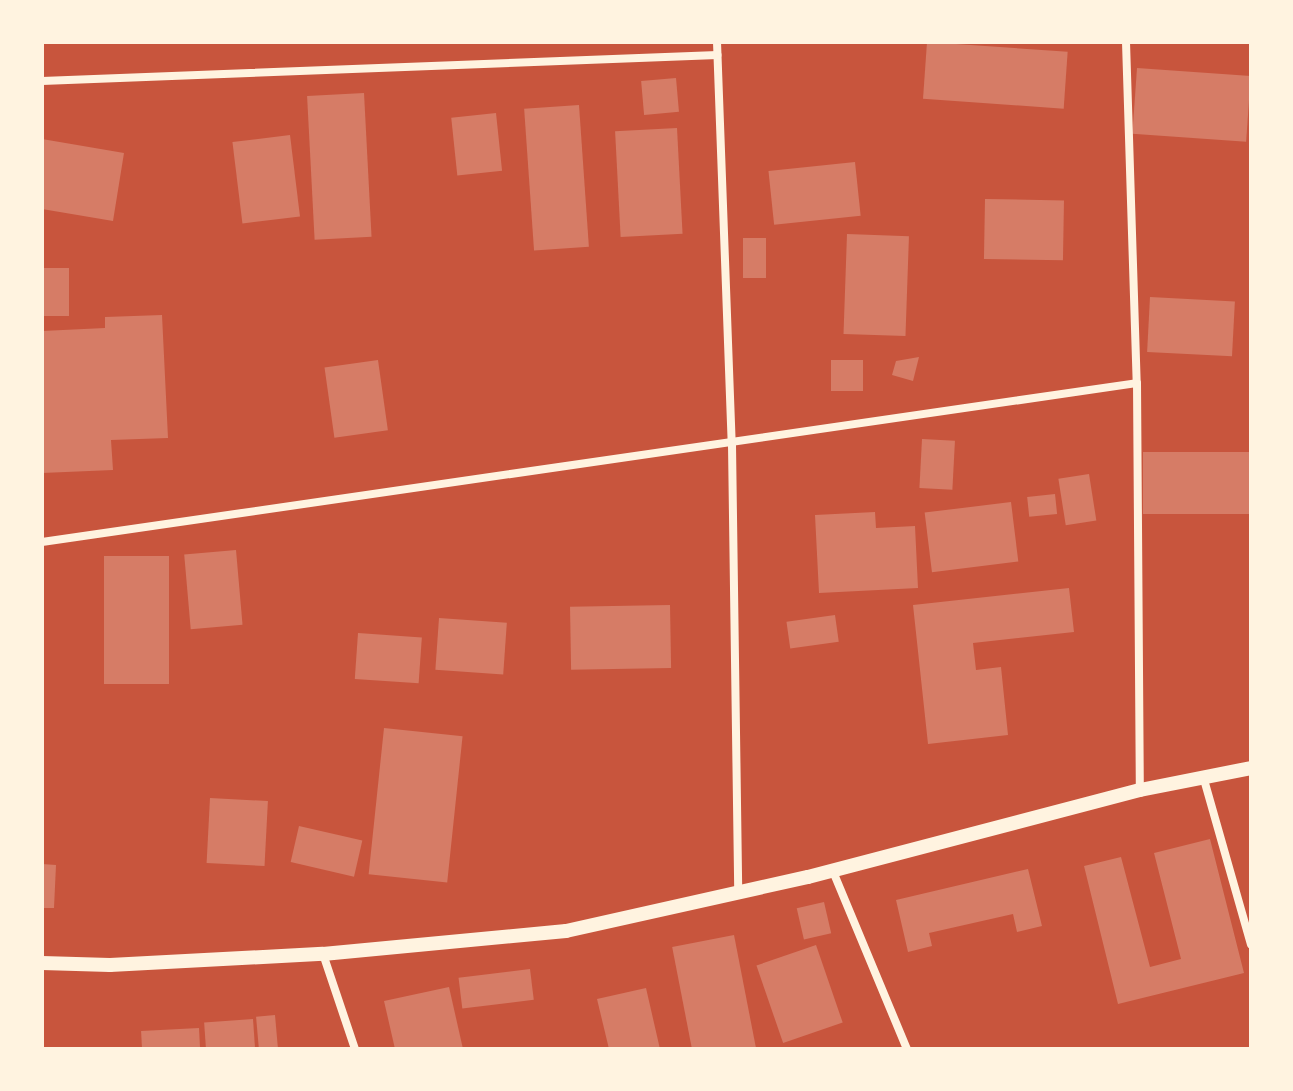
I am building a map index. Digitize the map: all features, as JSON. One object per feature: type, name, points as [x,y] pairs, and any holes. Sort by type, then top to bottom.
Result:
[{"type":"street","points":[[717,42],[732,445],[738,894]]},
{"type":"street","points":[[1126,42],[1137,383],[1140,790]]},
{"type":"street","points":[[42,81],[717,55]]},
{"type":"street","points":[[42,542],[732,445],[1137,383]]},
{"type":"street","points":[[42,963],[110,965],[323,954],[566,931],[738,894],[832,867],[1203,775],[1251,768]]},
{"type":"street","points":[[1203,775],[1251,944]]},
{"type":"street","points":[[832,867],[907,1049]]},
{"type":"street","points":[[323,954],[355,1049]]},
{"type":"building","points":[[927,42],[1068,52],[1064,109],[923,99]]},
{"type":"building","points":[[1137,68],[1251,76],[1246,142],[1132,134]]},
{"type":"building","points":[[676,78],[679,112],[644,115],[641,81]]},
{"type":"building","points":[[364,93],[372,237],[315,240],[307,96]]},
{"type":"building","points":[[579,105],[589,247],[534,250],[524,109]]},
{"type":"building","points":[[496,113],[502,171],[457,175],[451,118]]},
{"type":"building","points":[[677,128],[683,234],[621,237],[615,131]]},
{"type":"building","points":[[290,135],[300,216],[242,223],[232,142]]},
{"type":"building","points":[[42,139],[124,153],[113,221],[42,209]]},
{"type":"building","points":[[855,162],[861,216],[774,225],[768,171]]},
{"type":"building","points":[[985,199],[1064,200],[1063,260],[984,259]]},
{"type":"building","points":[[847,234],[909,236],[905,336],[844,334]]},
{"type":"building","points":[[743,238],[766,238],[766,278],[743,278]]},
{"type":"building","points":[[42,268],[69,268],[69,316],[42,316]]},
{"type":"building","points":[[1150,297],[1235,301],[1232,356],[1147,352]]},
{"type":"building","points":[[162,315],[168,438],[111,440],[113,470],[42,473],[42,331],[105,328],[105,317]]},
{"type":"building","points":[[919,357],[913,381],[892,375],[896,361]]},
{"type":"building","points":[[378,360],[388,430],[334,438],[325,368]]},
{"type":"building","points":[[831,360],[863,360],[863,391],[831,391]]},
{"type":"building","points":[[922,439],[955,441],[952,490],[919,488]]},
{"type":"building","points":[[1143,452],[1251,452],[1251,514],[1143,514]]},
{"type":"building","points":[[1089,474],[1096,520],[1066,525],[1058,479]]},
{"type":"building","points":[[1055,494],[1057,514],[1029,517],[1027,497]]},
{"type":"building","points":[[1011,502],[1018,562],[932,572],[925,513]]},
{"type":"building","points":[[875,512],[876,528],[915,526],[918,588],[819,593],[815,515]]},
{"type":"building","points":[[236,550],[243,625],[191,629],[184,555]]},
{"type":"building","points":[[104,556],[169,556],[169,684],[104,684]]},
{"type":"building","points":[[1069,588],[1074,632],[973,643],[976,670],[1001,667],[1008,735],[928,744],[913,605]]},
{"type":"building","points":[[670,605],[671,668],[571,670],[570,607]]},
{"type":"building","points":[[835,615],[839,642],[790,649],[786,622]]},
{"type":"building","points":[[439,618],[507,623],[503,675],[435,670]]},
{"type":"building","points":[[358,633],[422,637],[419,683],[355,679]]},
{"type":"building","points":[[384,728],[463,736],[447,882],[369,874]]},
{"type":"building","points":[[210,798],[268,801],[265,866],[207,863]]},
{"type":"building","points":[[299,826],[362,841],[354,877],[291,862]]},
{"type":"building","points":[[1210,839],[1244,973],[1118,1004],[1084,866],[1121,857],[1150,967],[1181,959],[1154,853]]},
{"type":"building","points":[[42,864],[56,865],[54,908],[42,908]]},
{"type":"building","points":[[1028,869],[1042,926],[1017,932],[1013,914],[929,933],[932,946],[908,952],[896,900]]},
{"type":"building","points":[[824,902],[831,933],[804,939],[797,908]]},
{"type":"building","points":[[734,935],[756,1049],[692,1049],[672,947]]},
{"type":"building","points":[[816,945],[843,1023],[783,1043],[756,966]]},
{"type":"building","points":[[530,969],[534,1000],[462,1009],[459,978]]},
{"type":"building","points":[[449,987],[463,1049],[395,1049],[384,1001]]},
{"type":"building","points":[[646,988],[660,1049],[609,1049],[597,999]]},
{"type":"building","points":[[275,1015],[278,1049],[259,1049],[256,1017]]},
{"type":"building","points":[[253,1019],[255,1049],[206,1049],[204,1022]]},
{"type":"building","points":[[199,1028],[200,1049],[142,1049],[141,1031]]}]
